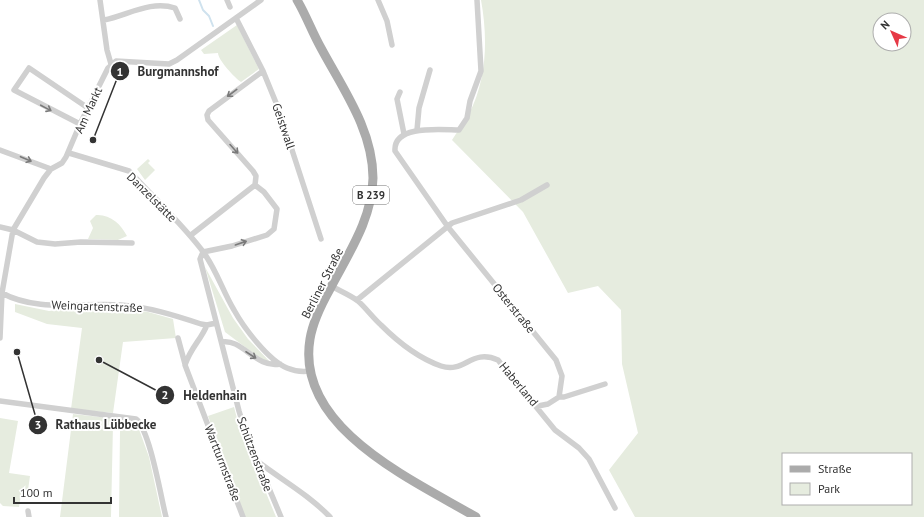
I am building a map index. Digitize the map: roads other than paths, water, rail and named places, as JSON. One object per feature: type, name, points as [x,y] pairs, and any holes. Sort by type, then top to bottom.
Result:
[{"type":"main road","name":"Berliner Straße","points":[[290,0],[298,13],[306,21]]},
{"type":"main road","name":"Berliner Straße","points":[[297,0],[306,21],[355,110],[367,138],[372,163],[373,179],[368,209],[356,242],[331,286],[312,328],[309,351],[310,371],[315,389],[326,409],[355,440],[391,467],[476,517]]},
{"type":"street","points":[[100,0],[107,50],[111,64],[116,61],[169,64],[177,60],[261,0]]},
{"type":"street","points":[[227,0],[230,7]]},
{"type":"street","points":[[378,0],[387,21],[392,44]]},
{"type":"street","points":[[400,92],[397,99],[404,134],[417,130],[459,130],[467,118],[470,101],[481,71],[477,0]]},
{"type":"street","points":[[104,20],[154,5],[165,4],[175,8],[180,19]]},
{"type":"street","name":"Geistwall","points":[[236,18],[263,70],[286,129],[321,239]]},
{"type":"street","name":"Am Markt","points":[[69,153],[80,124],[111,64]]},
{"type":"street","points":[[80,124],[14,90],[29,68],[88,108]]},
{"type":"street","points":[[203,252],[232,246],[267,235],[274,229],[278,209],[256,185],[256,176],[253,171],[208,120],[207,115],[209,111],[263,70]]},
{"type":"street","points":[[417,130],[419,108],[430,70]]},
{"type":"street","name":"Osterstraße","points":[[404,134],[395,147],[395,151],[448,227],[556,360],[562,376],[559,397]]},
{"type":"street","points":[[0,150],[51,170]]},
{"type":"street","points":[[0,338],[1,292],[13,230],[33,195],[51,170],[62,162],[69,153]]},
{"type":"street","name":"Danzelstätte","points":[[69,153],[129,172],[191,235],[211,264],[233,309],[244,325],[280,364]]},
{"type":"street","points":[[191,235],[256,185]]},
{"type":"street","points":[[357,300],[452,223],[521,200],[547,185]]},
{"type":"street","points":[[0,227],[13,230],[37,242],[55,244],[81,242],[132,243]]},
{"type":"street","name":"Schützenstraße","points":[[203,252],[200,259],[239,411],[257,461],[281,517]]},
{"type":"street","name":"Haberland","points":[[331,286],[357,300],[381,326],[408,350],[434,363],[450,368],[458,367],[480,356],[489,356],[498,360],[538,406],[555,430],[579,448],[589,459],[615,508]]},
{"type":"street","name":"Weingartenstraße","points":[[1,292],[11,297],[40,304],[121,305],[146,308],[207,326]]},
{"type":"street","points":[[186,365],[192,347],[207,326],[216,323]]},
{"type":"street","name":"Wartturmstraße","points":[[178,338],[186,365],[243,517]]},
{"type":"street","points":[[222,342],[230,342],[266,364],[280,364],[295,371],[310,371]]},
{"type":"street","points":[[538,406],[548,404],[559,397],[564,397],[605,384]]},
{"type":"street","points":[[0,401],[109,416],[127,417],[139,421],[154,465],[166,517]]},
{"type":"street","points":[[257,461],[283,481],[316,502],[330,517]]},
{"type":"waterway","points":[[199,0],[203,10],[209,16],[213,26]]},
{"type":"place","name":"Burgmannshof","points":[[93,140]]},
{"type":"place","name":"Rathaus Lübbecke","points":[[17,352]]},
{"type":"place","name":"Heldenhain","points":[[99,360]]}]
